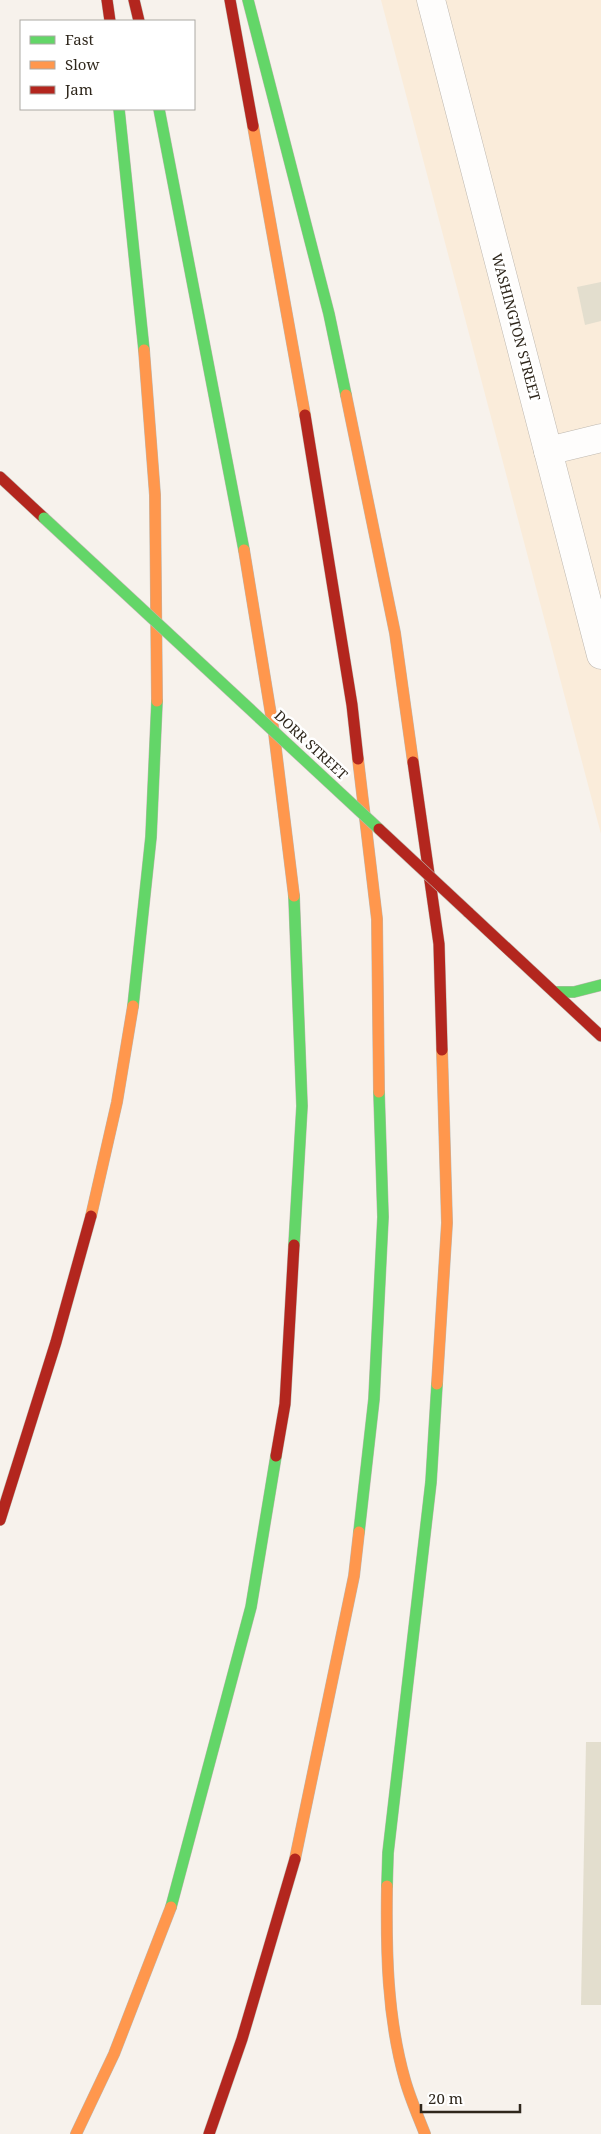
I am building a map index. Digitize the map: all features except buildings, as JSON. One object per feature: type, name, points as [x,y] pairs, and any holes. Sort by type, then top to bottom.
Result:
[{"type":"main road","points":[[107,0],[110,20]]},
{"type":"main road","points":[[134,0],[139,20]]},
{"type":"main road","points":[[209,2134],[242,2039],[296,1855],[354,1576],[374,1400],[383,1216],[378,1072],[377,919],[352,705],[308,433],[230,0]]},
{"type":"main road","points":[[248,0],[329,314],[395,633],[439,944],[447,1223],[431,1482],[388,1853],[386,1933],[391,2007],[405,2080],[425,2134]]},
{"type":"main road","points":[[0,1520],[83,1249],[102,1172],[128,1044],[145,920],[152,835],[158,692],[154,494],[143,348],[119,110]]},
{"type":"main road","points":[[76,2134],[114,2054],[173,1903],[251,1607],[285,1404],[302,1106],[294,882],[274,733],[253,596],[159,110]]},
{"type":"main road","name":"DORR STREET","points":[[0,477],[601,1036]]},
{"type":"main road","points":[[554,992],[574,992],[601,985]]},
{"type":"street","name":"WASHINGTON STREET","points":[[431,0],[601,655]]},
{"type":"street","points":[[548,452],[601,438]]},
{"type":"shaded area","points":[[381,0],[601,0],[601,834]]},
{"type":"traffic: fast","points":[[248,0],[329,314],[346,395]]},
{"type":"traffic: fast","points":[[119,110],[144,350]]},
{"type":"traffic: fast","points":[[159,110],[244,550]]},
{"type":"traffic: fast","points":[[44,518],[379,829]]},
{"type":"traffic: fast","points":[[133,1006],[151,837],[157,701]]},
{"type":"traffic: fast","points":[[294,896],[302,1106],[294,1245]]},
{"type":"traffic: fast","points":[[554,992],[574,992],[601,985]]},
{"type":"traffic: fast","points":[[359,1532],[374,1399],[383,1217],[379,1092]]},
{"type":"traffic: fast","points":[[387,1886],[388,1853],[431,1482],[437,1384]]},
{"type":"traffic: fast","points":[[171,1907],[251,1607],[276,1456]]},
{"type":"traffic: slow","points":[[253,126],[305,415]]},
{"type":"traffic: slow","points":[[144,350],[155,495],[157,701]]},
{"type":"traffic: slow","points":[[346,395],[395,633],[413,762]]},
{"type":"traffic: slow","points":[[244,550],[274,733],[294,896]]},
{"type":"traffic: slow","points":[[358,759],[377,919],[379,1092]]},
{"type":"traffic: slow","points":[[91,1216],[117,1102],[133,1006]]},
{"type":"traffic: slow","points":[[437,1384],[447,1223],[442,1050]]},
{"type":"traffic: slow","points":[[295,1859],[354,1576],[359,1532]]},
{"type":"traffic: slow","points":[[387,1886],[389,1983],[394,2032],[407,2087],[425,2134]]},
{"type":"traffic: slow","points":[[76,2134],[114,2054],[171,1907]]},
{"type":"traffic: jam","points":[[107,0],[110,20]]},
{"type":"traffic: jam","points":[[134,0],[139,20]]},
{"type":"traffic: jam","points":[[230,0],[253,126]]},
{"type":"traffic: jam","points":[[305,415],[352,705],[358,759]]},
{"type":"traffic: jam","points":[[0,477],[44,518]]},
{"type":"traffic: jam","points":[[413,762],[439,944],[442,1050]]},
{"type":"traffic: jam","points":[[379,829],[468,912]]},
{"type":"traffic: jam","points":[[468,912],[601,1036]]},
{"type":"traffic: jam","points":[[0,1520],[56,1342],[91,1216]]},
{"type":"traffic: jam","points":[[276,1456],[285,1404],[294,1245]]},
{"type":"traffic: jam","points":[[209,2134],[242,2039],[295,1859]]}]
